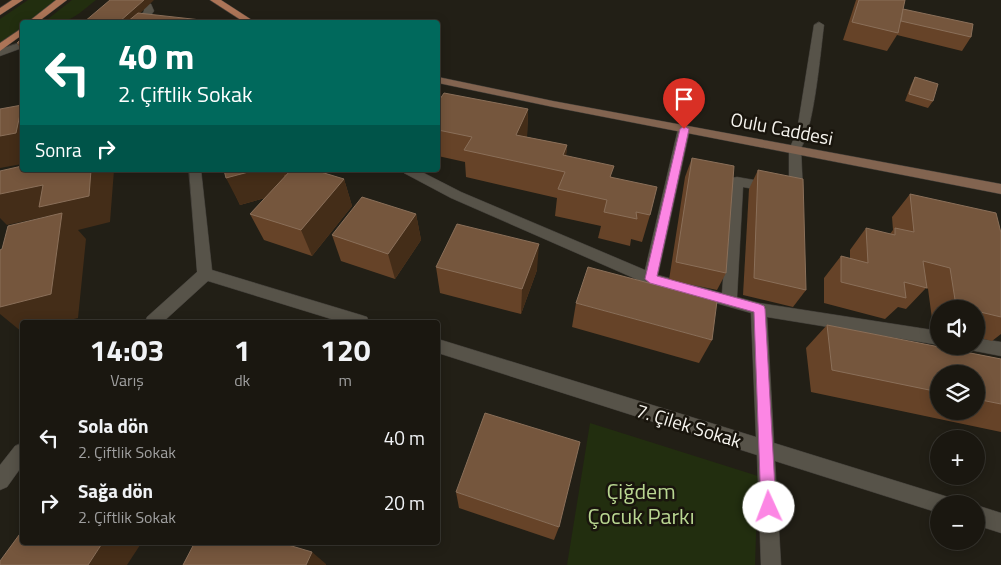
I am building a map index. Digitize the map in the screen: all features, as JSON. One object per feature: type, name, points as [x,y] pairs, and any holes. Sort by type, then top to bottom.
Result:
[{"type":"main road","points":[[0,12],[18,0]]},
{"type":"main road","points":[[36,20],[62,0]]},
{"type":"main road","points":[[215,0],[247,20]]},
{"type":"main road","points":[[0,48],[20,33]]},
{"type":"street","points":[[142,20],[149,11],[148,6]]},
{"type":"street","points":[[729,300],[737,181],[796,192],[795,150],[803,131],[819,25]]},
{"type":"street","points":[[0,53],[20,46]]},
{"type":"street","name":"Oulu Caddesi","points":[[440,80],[1001,189]]},
{"type":"street","points":[[650,279],[684,129]]},
{"type":"street","points":[[195,172],[205,274]]},
{"type":"street","points":[[412,172],[456,196],[650,279],[759,309],[930,337]]},
{"type":"street","points":[[155,320],[205,274]]},
{"type":"street","points":[[205,274],[354,320]]},
{"type":"street","points":[[759,309],[767,449],[770,565]]},
{"type":"street","points":[[985,346],[1001,349]]},
{"type":"street","name":"7. Çilek Sokak","points":[[440,347],[930,501]]},
{"type":"street","points":[[0,480],[20,455]]},
{"type":"street","points":[[985,518],[1001,523]]},
{"type":"green space","points":[[28,0],[62,0],[36,20],[20,20],[20,33],[0,48],[0,19]]},
{"type":"green space","points":[[72,0],[96,0],[72,18],[67,20],[47,20]]},
{"type":"green space","name":"Çiğdem Çocuk Parkı","points":[[590,423],[758,476],[755,565],[567,565]]},
{"type":"building","points":[[110,0],[144,0],[121,20],[86,20]]},
{"type":"building","points":[[859,0],[905,0],[898,33],[852,22]]},
{"type":"building","points":[[903,9],[973,24],[971,37],[901,21]]},
{"type":"building","points":[[138,13],[201,20],[129,20]]},
{"type":"building","points":[[915,77],[938,84],[933,101],[909,94]]},
{"type":"building","points":[[444,93],[528,109],[516,135],[567,145],[563,155],[614,166],[610,177],[657,187],[650,215],[636,212],[637,219],[604,212],[607,200],[558,189],[565,172],[464,150],[472,137],[440,130],[440,99]]},
{"type":"building","points":[[20,105],[16,133],[0,136],[0,109]]},
{"type":"building","points":[[692,158],[734,166],[726,273],[676,262]]},
{"type":"building","points":[[20,166],[20,172],[91,172],[89,196],[39,207],[43,185],[0,194],[0,171]]},
{"type":"building","points":[[758,170],[803,179],[806,290],[754,278]]},
{"type":"building","points":[[224,172],[248,172],[226,178]]},
{"type":"building","points":[[289,172],[321,172],[344,179],[301,230],[250,214]]},
{"type":"building","points":[[910,194],[996,213],[1001,233],[1001,317],[985,313],[985,300],[955,300],[950,268],[923,261],[927,288],[904,282],[906,298],[841,282],[841,256],[868,263],[866,228],[895,235],[895,228],[914,232]]},
{"type":"building","points":[[362,197],[416,214],[388,254],[332,235]]},
{"type":"building","points":[[62,213],[51,294],[0,307],[0,250],[2,249],[8,226]]},
{"type":"building","points":[[457,224],[539,244],[522,289],[436,267]]},
{"type":"building","points":[[588,267],[717,301],[712,340],[576,303]]},
{"type":"building","points":[[827,325],[930,345],[930,355],[981,355],[1001,359],[1001,404],[985,401],[985,365],[930,365],[930,390],[832,370]]},
{"type":"building","points":[[485,413],[580,442],[559,527],[456,492]]},
{"type":"building","points":[[20,534],[20,545],[101,545],[88,565],[0,565],[0,561]]},
{"type":"building","points":[[193,545],[288,545],[312,552],[306,565],[183,565]]},
{"type":"route","points":[[684,129],[650,279],[759,309],[769,507]]}]
